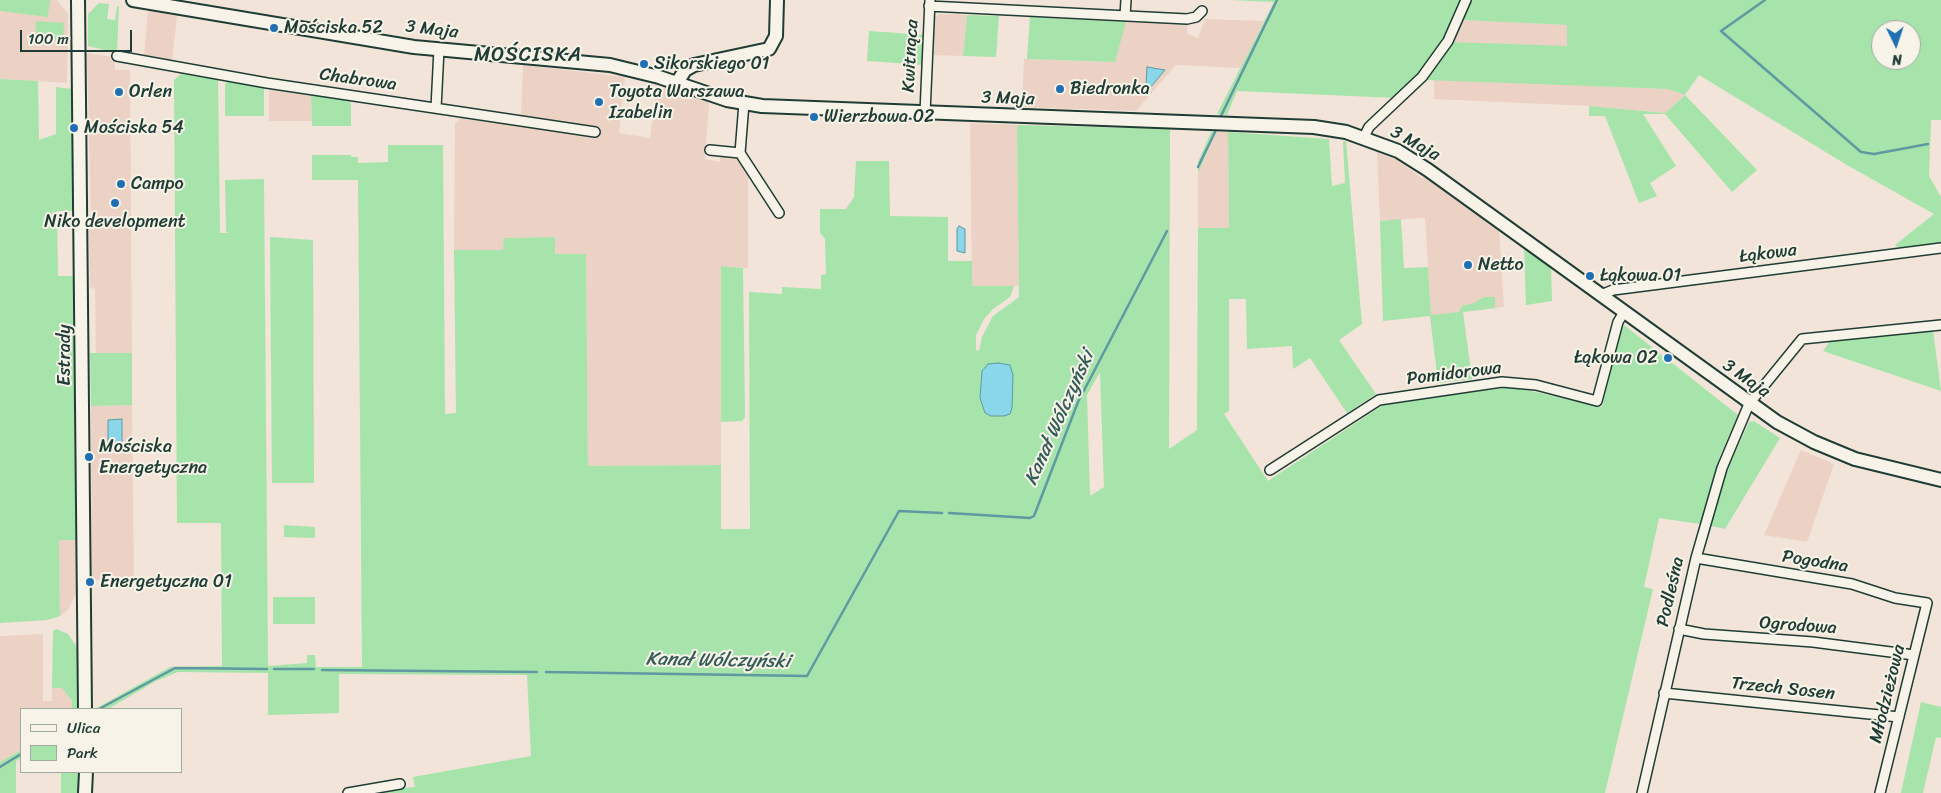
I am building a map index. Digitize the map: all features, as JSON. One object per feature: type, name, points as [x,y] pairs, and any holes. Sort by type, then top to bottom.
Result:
[{"type":"main road","name":"Estrady","points":[[78,0],[86,708]]},
{"type":"main road","name":"3 Maja","points":[[133,0],[439,50],[610,65],[744,103],[925,113],[1314,128],[1364,137],[1398,151],[1428,170],[1749,404],[1788,429],[1833,451],[1875,466],[1941,480]]},
{"type":"main road","points":[[677,83],[685,70],[693,65],[769,49],[776,36],[777,0]]},
{"type":"main road","points":[[85,793],[86,773]]},
{"type":"street","points":[[1022,10],[1023,0]]},
{"type":"street","points":[[1125,16],[1126,0]]},
{"type":"street","points":[[1364,137],[1370,127],[1419,81],[1433,63],[1454,30],[1466,0]]},
{"type":"street","points":[[930,3],[1186,19],[1196,17],[1202,11]]},
{"type":"street","name":"Kwitnąca","points":[[925,113],[930,3]]},
{"type":"street","points":[[436,108],[439,50]]},
{"type":"street","name":"Chabrowa","points":[[117,56],[267,84],[596,132]]},
{"type":"street","points":[[744,103],[740,152],[779,213]]},
{"type":"street","points":[[710,150],[740,152]]},
{"type":"street","name":"Łąkowa","points":[[1601,295],[1614,290],[1941,248]]},
{"type":"street","name":"Pomidorowa","points":[[1270,470],[1379,400],[1502,382],[1536,385],[1597,401],[1618,322],[1624,312]]},
{"type":"street","name":"Podleśna","points":[[1642,793],[1696,558],[1722,468],[1749,404],[1802,339],[1941,325]]},
{"type":"street","name":"Pogodna","points":[[1696,558],[1852,584],[1895,598],[1927,603]]},
{"type":"street","name":"Młodzieżowa","points":[[1880,793],[1927,603]]},
{"type":"street","name":"Ogrodowa","points":[[1679,629],[1704,634],[1813,642],[1914,655]]},
{"type":"street","name":"Trzech Sosen","points":[[1664,693],[1899,717]]},
{"type":"street","points":[[348,793],[400,784]]},
{"type":"shaded area","points":[[0,0],[57,0],[68,14],[67,83],[0,79]]},
{"type":"shaded area","points":[[148,11],[177,15],[172,62],[144,57]]},
{"type":"shaded area","points":[[939,14],[967,15],[963,56],[932,55],[934,18]]},
{"type":"shaded area","points":[[1205,19],[1264,21],[1240,68],[1176,65],[1136,111],[1022,107],[1024,59],[1114,62],[1126,22],[1188,25],[1187,34],[1198,38]]},
{"type":"shaded area","points":[[1462,20],[1568,25],[1567,47],[1452,42]]},
{"type":"shaded area","points":[[87,53],[114,57],[115,70],[130,70],[132,353],[96,353],[95,289],[90,288],[89,220],[91,220]]},
{"type":"shaded area","points":[[523,65],[625,77],[619,133],[650,138],[657,84],[709,102],[705,159],[720,162],[720,154],[740,157],[746,167],[748,175],[748,268],[721,266],[721,465],[588,466],[586,254],[555,254],[555,237],[504,238],[504,250],[454,250],[455,124],[460,118],[502,124],[502,121],[521,118]]},
{"type":"shaded area","points":[[1434,80],[1668,89],[1685,95],[1665,113],[1589,106],[1434,99]]},
{"type":"shaded area","points":[[273,88],[311,95],[312,121],[269,121],[269,91]]},
{"type":"shaded area","points":[[970,123],[1017,125],[1019,286],[972,286]]},
{"type":"shaded area","points":[[1216,132],[1228,132],[1229,228],[1198,228],[1198,173]]},
{"type":"shaded area","points":[[1377,152],[1397,160],[1423,179],[1423,176],[1499,230],[1504,307],[1431,316],[1425,218],[1380,221]]},
{"type":"shaded area","points":[[132,405],[134,579],[92,580],[91,406]]},
{"type":"shaded area","points":[[1801,450],[1834,464],[1807,542],[1764,535]]},
{"type":"shaded area","points":[[59,539],[77,540],[76,593],[68,610],[60,616]]},
{"type":"shaded area","points":[[43,634],[43,701],[52,701],[52,688],[62,688],[72,701],[72,708],[20,708],[20,751],[0,762],[0,636]]},
{"type":"green space","points":[[0,0],[50,0],[48,17],[0,11]]},
{"type":"green space","points":[[1230,0],[1464,0],[1457,19],[1432,62],[1396,98],[1237,91],[1227,115],[1217,114],[1274,2]]},
{"type":"green space","points":[[1468,0],[1941,0],[1941,120],[1931,120],[1929,176],[1941,197],[1941,244],[1900,249],[1895,245],[1934,214],[1847,165],[1699,75],[1685,95],[1668,89],[1425,80],[1452,42],[1567,46],[1567,25],[1462,20]]},
{"type":"green space","points":[[99,3],[109,4],[107,19],[115,20],[117,6],[119,6],[117,53],[88,46],[88,14]]},
{"type":"green space","points":[[967,15],[999,16],[996,57],[963,56]]},
{"type":"green space","points":[[1030,17],[1126,22],[1115,62],[1027,59]]},
{"type":"green space","points":[[36,21],[64,23],[63,40],[35,39]]},
{"type":"green space","points":[[869,31],[926,35],[924,65],[867,61]]},
{"type":"green space","points":[[181,74],[218,80],[220,233],[228,233],[226,231],[225,180],[264,179],[268,666],[307,663],[307,655],[315,655],[316,667],[362,667],[358,180],[312,180],[312,155],[351,155],[351,157],[358,157],[358,163],[388,162],[388,145],[443,145],[445,414],[456,413],[454,250],[503,250],[504,238],[555,237],[555,254],[586,254],[588,466],[721,465],[721,529],[750,529],[749,292],[782,294],[782,287],[821,289],[821,275],[826,274],[825,239],[820,233],[820,209],[846,209],[854,197],[856,161],[889,161],[890,216],[948,217],[948,261],[972,261],[972,286],[1014,286],[1010,297],[993,309],[984,319],[976,335],[976,350],[979,351],[982,337],[993,316],[1019,297],[1017,125],[1170,129],[1169,449],[1197,430],[1198,228],[1229,228],[1228,132],[1329,139],[1332,186],[1345,183],[1343,141],[1346,141],[1362,324],[1339,340],[1376,394],[1347,413],[1310,358],[1293,369],[1292,346],[1247,349],[1246,299],[1229,299],[1229,411],[1224,414],[1268,481],[1386,403],[1513,387],[1602,407],[1619,335],[1624,325],[1738,415],[1720,456],[1700,524],[1659,518],[1644,587],[1653,589],[1605,793],[366,793],[386,789],[415,787],[413,777],[531,756],[527,675],[339,674],[339,713],[268,715],[268,673],[178,672],[156,681],[110,708],[97,708],[170,667],[222,666],[221,523],[177,523],[174,80]],"holes":[[[984,368],[1012,408],[1010,414],[991,416],[980,398]],[[1100,372],[1104,487],[1090,496],[1087,395]]]},
{"type":"green space","points":[[0,79],[38,81],[39,140],[56,134],[56,87],[72,89],[73,211],[57,211],[58,276],[74,276],[77,540],[59,540],[60,616],[48,620],[0,623]]},
{"type":"green space","points":[[228,81],[264,87],[264,116],[225,116],[225,84]]},
{"type":"green space","points":[[311,95],[349,100],[351,104],[351,126],[312,126]]},
{"type":"green space","points":[[1685,95],[1757,170],[1732,192],[1665,114],[1643,114],[1676,166],[1650,183],[1657,196],[1639,203],[1605,116],[1589,116],[1589,106],[1665,113]]},
{"type":"green space","points":[[1211,132],[1216,132],[1198,173],[1198,162]]},
{"type":"green space","points":[[1401,219],[1404,268],[1428,267],[1431,315],[1459,312],[1462,306],[1474,303],[1484,297],[1495,297],[1495,308],[1463,312],[1472,379],[1438,383],[1430,316],[1383,321],[1380,221]]},
{"type":"green space","points":[[270,237],[313,240],[314,483],[272,483]]},
{"type":"green space","points":[[1524,248],[1551,268],[1552,301],[1526,305]]},
{"type":"green space","points":[[721,266],[743,268],[745,417],[742,421],[721,422]]},
{"type":"green space","points":[[1933,330],[1941,391],[1823,351],[1830,341]]},
{"type":"green space","points":[[90,353],[132,353],[132,405],[91,406]]},
{"type":"green space","points":[[1754,421],[1780,438],[1725,529],[1711,526],[1726,473],[1749,422]]},
{"type":"green space","points":[[284,525],[315,527],[315,538],[284,537]]},
{"type":"green space","points":[[273,597],[315,597],[315,624],[273,624]]},
{"type":"green space","points":[[56,629],[68,634],[77,647],[78,708],[72,708],[72,701],[62,688],[52,688],[53,631]]},
{"type":"green space","points":[[1921,702],[1941,707],[1941,738],[1936,737],[1923,793],[1901,793]]},
{"type":"green space","points":[[20,751],[20,759],[16,761],[16,793],[0,793],[0,762]]},
{"type":"green space","points":[[61,773],[79,773],[79,793],[61,793]]},
{"type":"water","points":[[1147,67],[1165,70],[1150,88],[1146,85]]},
{"type":"water","points":[[959,226],[965,229],[965,253],[957,251],[957,229]]},
{"type":"water","points":[[988,364],[1010,365],[1013,375],[1012,408],[1010,414],[991,416],[985,413],[980,398],[982,371]]},
{"type":"water","points":[[122,419],[122,450],[108,450],[108,420]]},
{"type":"waterway","name":"Kanał Wólczyński","points":[[1220,118],[1277,0]]},
{"type":"waterway","points":[[1765,0],[1721,31],[1861,152],[1874,154],[1928,144]]},
{"type":"waterway","name":"Kanał Wólczyński","points":[[1198,167],[1216,130]]},
{"type":"waterway","name":"Kanał Wólczyński","points":[[949,513],[1030,518],[1034,516],[1078,402],[1167,231]]},
{"type":"waterway","name":"Kanał Wólczyński","points":[[546,672],[807,676],[899,511],[942,513]]},
{"type":"waterway","name":"Kanał Wólczyński","points":[[101,708],[175,668],[267,669]]},
{"type":"waterway","name":"Kanał Wólczyński","points":[[274,669],[314,669]]},
{"type":"waterway","name":"Kanał Wólczyński","points":[[322,670],[537,672]]},
{"type":"waterway","name":"Kanał Wólczyński","points":[[0,767],[20,755]]},
{"type":"place","name":"Mościska 52","points":[[274,28]]},
{"type":"place","name":"Sikorskiego 01","points":[[644,64]]},
{"type":"place","name":"Biedronka","points":[[1060,89]]},
{"type":"place","name":"Orlen","points":[[119,92]]},
{"type":"place","name":"Toyota Warszawa Izabelin","points":[[599,102]]},
{"type":"place","name":"Wierzbowa 02","points":[[814,117]]},
{"type":"place","name":"Mościska 54","points":[[74,128]]},
{"type":"place","name":"Campo","points":[[121,184]]},
{"type":"place","name":"Niko development","points":[[115,203]]},
{"type":"place","name":"Netto","points":[[1468,265]]},
{"type":"place","name":"Łąkowa 01","points":[[1590,276]]},
{"type":"place","name":"Łąkowa 02","points":[[1668,358]]},
{"type":"place","name":"Mościska Energetyczna","points":[[89,457]]},
{"type":"place","name":"Energetyczna 01","points":[[90,582]]},
{"type":"district","name":"MOŚCISKA","points":[[528,56]]}]
